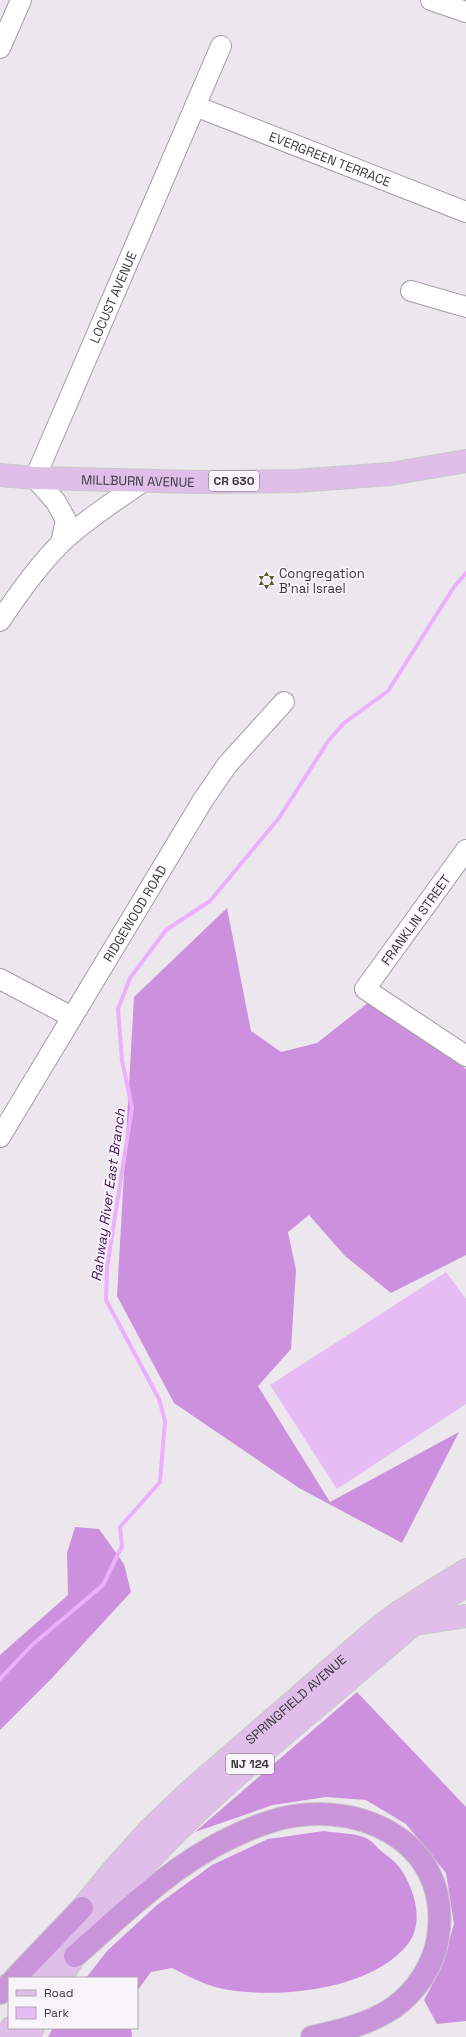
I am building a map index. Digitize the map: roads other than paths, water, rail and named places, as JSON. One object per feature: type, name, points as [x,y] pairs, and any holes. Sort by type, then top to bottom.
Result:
[{"type":"highway","points":[[75,1956],[130,1906],[165,1877],[190,1859],[230,1837],[270,1822],[305,1814],[338,1814],[370,1822],[393,1833],[404,1841],[420,1859],[427,1870],[439,1904],[439,1930],[434,1956],[418,1984],[394,2007],[352,2027],[312,2037]]},
{"type":"highway","points":[[16,1977],[82,1908]]},
{"type":"highway","points":[[0,1993],[8,1985]]},
{"type":"main road","name":"MILLBURN AVENUE","points":[[0,475],[35,478],[296,481],[390,474],[466,461]]},
{"type":"main road","name":"SPRINGFIELD AVENUE","points":[[62,1977],[124,1888],[196,1811],[414,1624],[450,1595],[462,1574]]},
{"type":"main road","name":"SPRINGFIELD AVENUE","points":[[39,1977],[82,1908],[133,1848],[190,1791],[373,1632],[399,1612],[462,1574]]},
{"type":"main road","points":[[414,1624],[466,1616]]},
{"type":"street","points":[[0,48],[21,0]]},
{"type":"street","points":[[431,0],[466,12]]},
{"type":"street","name":"LOCUST AVENUE","points":[[35,478],[221,46]]},
{"type":"street","name":"EVERGREEN TERRACE","points":[[195,106],[466,212]]},
{"type":"street","points":[[412,291],[466,306]]},
{"type":"street","points":[[35,478],[56,502],[66,520],[62,543]]},
{"type":"street","points":[[0,621],[21,590],[62,543],[106,507],[145,480]]},
{"type":"street","name":"RIDGEWOOD ROAD","points":[[0,1137],[219,776],[227,765],[284,702]]},
{"type":"street","name":"FRANKLIN STREET","points":[[466,850],[365,989],[466,1056]]},
{"type":"street","points":[[0,979],[72,1017]]},
{"type":"waterway","name":"Rahway River East Branch","points":[[0,1679],[32,1645],[103,1585],[122,1546],[120,1527],[160,1482],[165,1421],[159,1399],[106,1300],[107,1268],[132,1108],[122,1060],[118,1009],[130,978],[166,930],[210,901],[279,818],[329,740],[344,723],[388,691],[454,587],[466,573]]},
{"type":"place","name":"Congregation B'nai Israel","points":[[266,580]]}]
